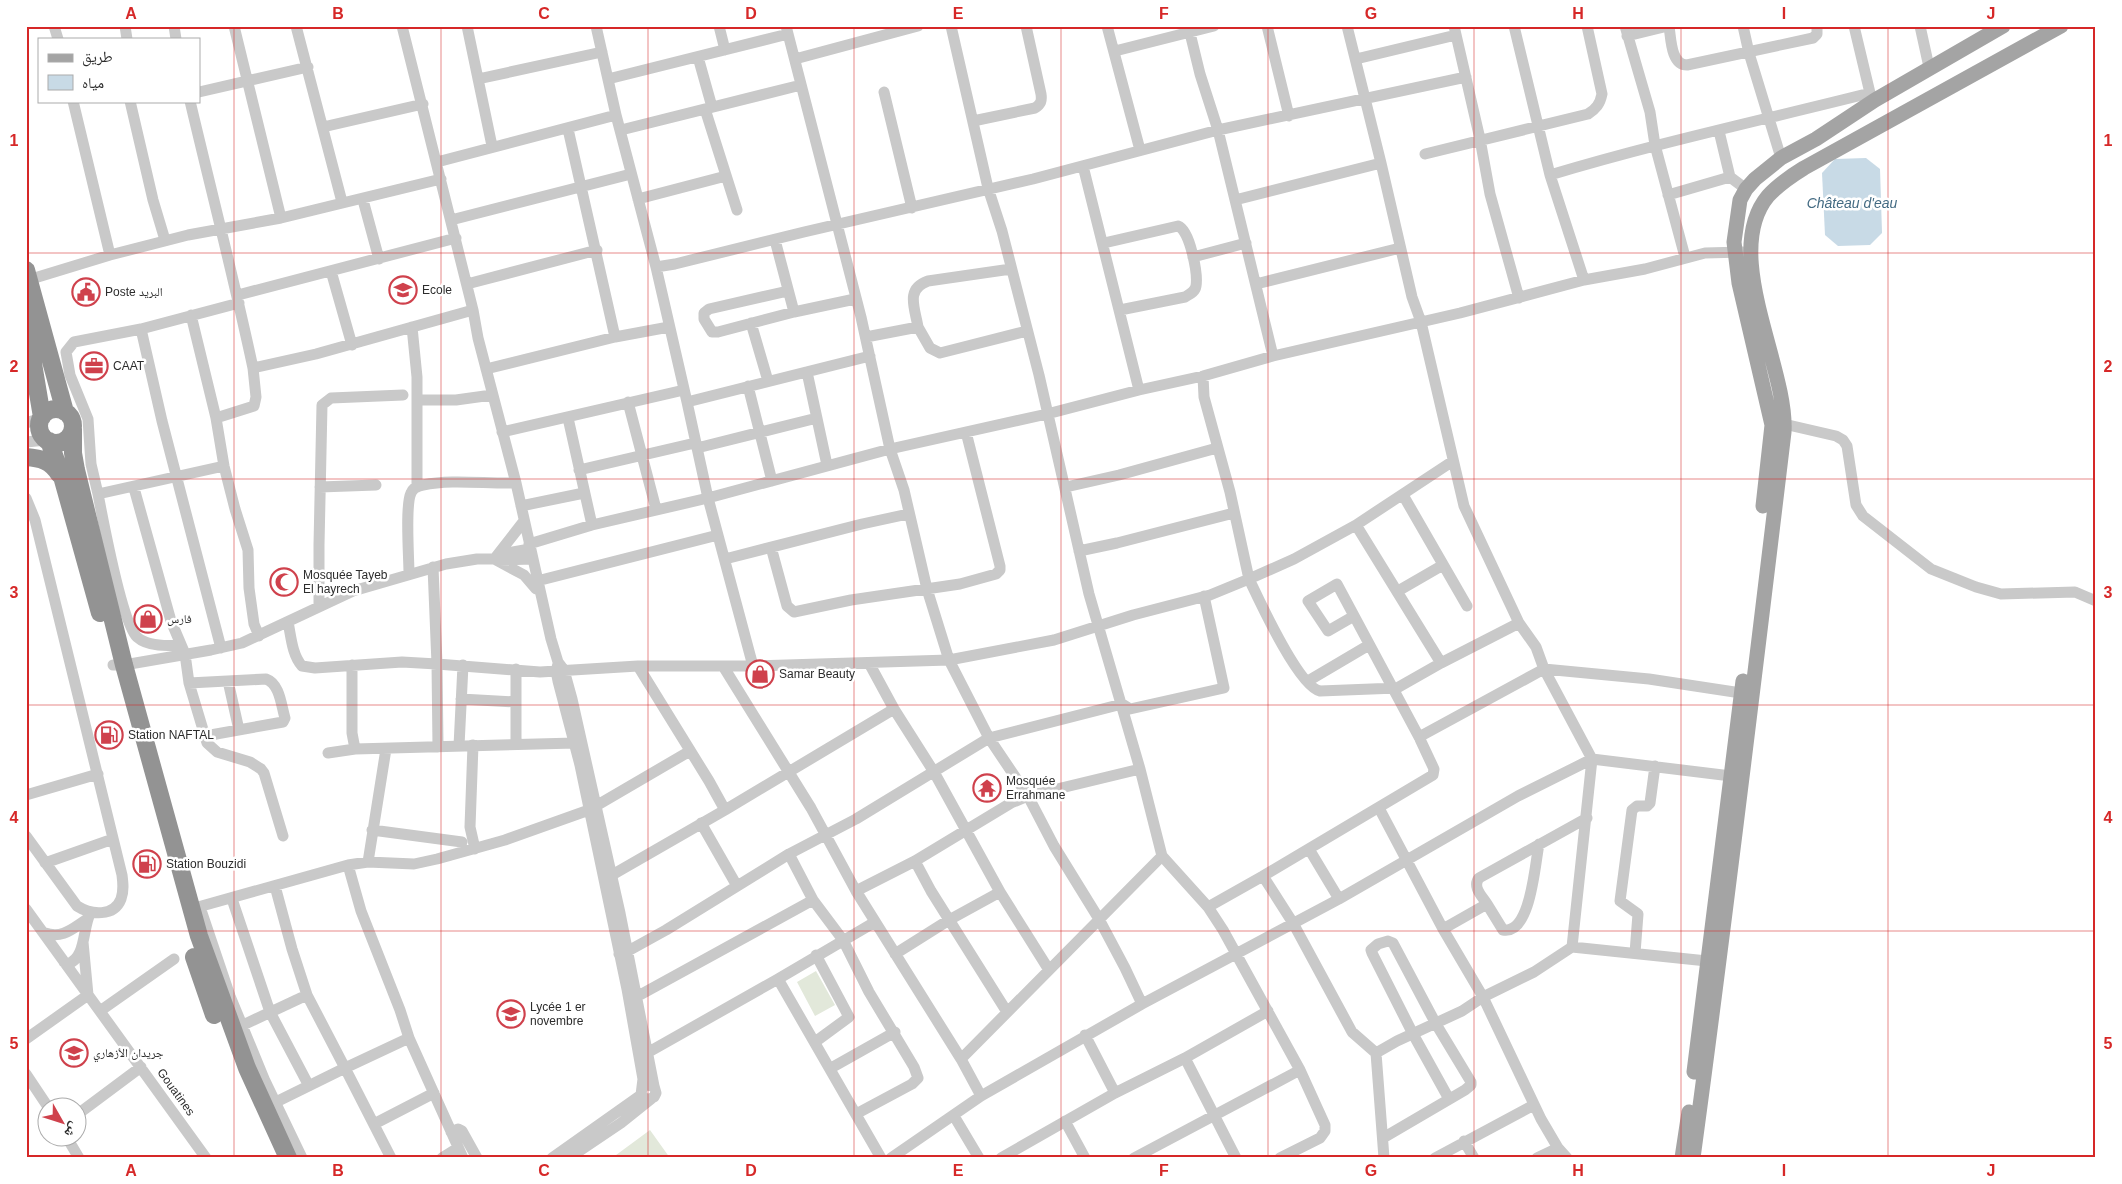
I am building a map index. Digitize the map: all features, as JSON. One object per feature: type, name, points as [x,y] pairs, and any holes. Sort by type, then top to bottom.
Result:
[{"type":"highway","points":[[27,275],[69,418],[76,470],[119,665],[146,779],[187,936],[210,1004],[276,1158]]},
{"type":"highway","points":[[26,382],[30,361],[28,329]]},
{"type":"highway","points":[[28,329],[36,420],[40,431],[47,440],[63,480],[196,908],[199,936],[247,1068],[288,1158]]},
{"type":"highway","points":[[36,420],[55,409],[69,418]]},
{"type":"highway","points":[[47,440],[54,443],[68,438],[69,418]]},
{"type":"highway","points":[[26,458],[43,460],[53,465],[63,480]]},
{"type":"main road","points":[[1682,1158],[1741,692],[1778,424],[1738,283],[1734,252],[1736,220],[1740,200],[1746,189],[1755,179],[1781,158],[1816,139],[1872,96],[1930,67],[2002,26]]},
{"type":"main road","points":[[1693,1158],[1744,769],[1778,424],[1779,395],[1755,292],[1752,232],[1760,208],[1768,196],[1804,168],[2061,26]]},
{"type":"street","points":[[54,26],[58,38]]},
{"type":"street","points":[[234,26],[281,218]]},
{"type":"street","points":[[402,26],[456,238],[492,395],[516,483],[537,581],[593,808],[624,952],[638,996],[647,1054],[647,1092],[621,1123],[569,1158]]},
{"type":"street","points":[[467,26],[492,146]]},
{"type":"street","points":[[596,26],[616,115],[656,267],[688,402],[708,498],[726,559],[753,666]]},
{"type":"street","points":[[719,26],[725,50]]},
{"type":"street","points":[[795,60],[918,26]]},
{"type":"street","points":[[951,26],[988,188],[1011,268],[1066,487],[1079,551],[1098,625],[1140,769],[1162,856],[1208,907],[1268,1011],[1300,1070],[1322,1117],[1325,1131],[1320,1138],[1280,1158]]},
{"type":"street","points":[[973,121],[1035,108],[1040,105],[1042,101],[1041,94],[1026,26]]},
{"type":"street","points":[[1107,26],[1140,150]]},
{"type":"street","points":[[1115,51],[1214,26]]},
{"type":"street","points":[[1267,26],[1289,116]]},
{"type":"street","points":[[1347,26],[1412,297],[1421,322],[1464,506],[1519,623],[1536,647],[1544,669],[1592,759],[1572,947]]},
{"type":"street","points":[[1514,26],[1550,175],[1584,280]]},
{"type":"street","points":[[1425,154],[1588,114],[1595,109],[1600,102],[1602,94],[1587,26]]},
{"type":"street","points":[[1684,257],[1655,145],[1650,112],[1626,31],[1669,26],[1677,61],[1682,65],[1749,53],[1813,38],[1817,34],[1817,26]]},
{"type":"street","points":[[1743,26],[1749,53],[1781,158]]},
{"type":"street","points":[[1550,175],[1655,145],[1719,131],[1768,117],[1872,96],[1854,26]]},
{"type":"street","points":[[1920,26],[1930,67]]},
{"type":"street","points":[[300,27],[308,67],[342,202]]},
{"type":"street","points":[[608,78],[725,50],[787,30],[866,337],[890,449],[904,490],[908,514],[927,589],[949,660],[989,738],[1028,796],[1054,846],[1099,919],[1142,1004]]},
{"type":"street","points":[[1356,59],[1455,31],[1480,139],[1490,194],[1519,298]]},
{"type":"street","points":[[1190,33],[1200,74],[1218,130],[1273,356]]},
{"type":"street","points":[[478,79],[602,52]]},
{"type":"street","points":[[698,57],[708,108],[737,210]]},
{"type":"street","points":[[200,92],[308,67]]},
{"type":"street","points":[[656,267],[912,208],[1083,166],[1218,130],[1466,77]]},
{"type":"street","points":[[621,130],[801,85]]},
{"type":"street","points":[[884,92],[912,208]]},
{"type":"street","points":[[74,102],[110,255]]},
{"type":"street","points":[[130,102],[153,200],[165,240]]},
{"type":"street","points":[[190,102],[238,299],[253,368],[256,396],[254,406],[216,418]]},
{"type":"street","points":[[323,127],[423,104]]},
{"type":"street","points":[[437,162],[492,146],[568,129],[616,115]]},
{"type":"street","points":[[568,129],[597,250],[615,337]]},
{"type":"street","points":[[1719,131],[1730,177],[1746,189]]},
{"type":"street","points":[[1235,200],[1381,163]]},
{"type":"street","points":[[1083,166],[1140,390]]},
{"type":"street","points":[[451,220],[631,174]]},
{"type":"street","points":[[638,199],[726,176]]},
{"type":"street","points":[[1668,196],[1730,177]]},
{"type":"street","points":[[27,275],[165,240],[281,218],[342,202],[363,200],[441,179]]},
{"type":"street","points":[[363,200],[379,259]]},
{"type":"street","points":[[1104,243],[1178,226],[1186,232],[1193,257],[1196,286],[1194,292],[1185,297],[1120,310]]},
{"type":"street","points":[[456,238],[331,271],[141,329],[70,344],[65,356],[78,398],[88,419],[91,464],[123,603],[133,632],[142,641],[183,649],[220,648],[242,643],[288,622],[319,605],[353,591],[458,561],[495,558],[530,551],[592,525],[708,498],[890,449],[1048,414],[1203,376],[1273,356],[1519,298],[1584,280],[1645,269],[1684,257],[1705,253],[1752,253]]},
{"type":"street","points":[[775,240],[794,312]]},
{"type":"street","points":[[1193,257],[1246,243]]},
{"type":"street","points":[[1256,284],[1400,248]]},
{"type":"street","points":[[467,284],[597,250]]},
{"type":"street","points":[[1011,268],[928,280],[920,284],[915,288],[913,295],[918,328],[930,348],[940,354],[1027,332]]},
{"type":"street","points":[[331,271],[352,345]]},
{"type":"street","points":[[788,291],[709,309],[704,313],[704,319],[712,332],[718,332],[855,298]]},
{"type":"street","points":[[253,368],[352,345],[473,310]]},
{"type":"street","points":[[191,315],[216,418],[224,466],[248,550],[254,624],[258,636]]},
{"type":"street","points":[[752,323],[768,381]]},
{"type":"street","points":[[412,327],[417,400],[417,487]]},
{"type":"street","points":[[486,369],[615,337],[669,327]]},
{"type":"street","points":[[866,337],[918,328]]},
{"type":"street","points":[[141,329],[176,477],[220,648]]},
{"type":"street","points":[[688,402],[870,356]]},
{"type":"street","points":[[807,372],[827,465]]},
{"type":"street","points":[[1203,376],[1204,397],[1249,579],[1286,651],[1314,688],[1320,691],[1392,689],[1519,623]]},
{"type":"street","points":[[748,386],[772,481]]},
{"type":"street","points":[[502,432],[684,390]]},
{"type":"street","points":[[319,605],[322,405],[331,398],[403,395]]},
{"type":"street","points":[[417,400],[456,400],[492,395]]},
{"type":"street","points":[[69,418],[78,398]]},
{"type":"street","points":[[628,402],[656,509]]},
{"type":"street","points":[[568,418],[592,525]]},
{"type":"street","points":[[579,470],[817,418]]},
{"type":"street","points":[[1778,424],[1836,436],[1843,440],[1847,446],[1856,505],[1862,516],[1931,569],[1976,587],[2001,594],[2075,592],[2096,601]]},
{"type":"street","points":[[771,547],[786,606],[794,612],[851,600],[927,589],[996,574],[1000,570],[966,432]]},
{"type":"street","points":[[26,442],[47,440]]},
{"type":"street","points":[[1066,487],[1119,475],[1217,448]]},
{"type":"street","points":[[288,622],[298,662],[302,666],[315,668],[402,662],[516,669],[753,666],[949,660],[1054,640],[1098,625],[1204,596],[1249,579],[1294,559],[1356,525],[1454,462]]},
{"type":"street","points":[[98,494],[134,488],[224,466]]},
{"type":"street","points":[[408,574],[408,508],[411,493],[417,487],[443,483],[516,483]]},
{"type":"street","points":[[320,487],[376,485]]},
{"type":"street","points":[[134,488],[171,621],[183,649],[189,683],[205,736],[210,747],[217,752],[250,762],[261,768],[283,836]]},
{"type":"street","points":[[521,506],[584,493]]},
{"type":"street","points":[[1403,495],[1467,606]]},
{"type":"street","points":[[26,498],[35,520],[98,774],[122,875],[123,888],[121,899],[115,908],[108,912],[88,916],[62,935],[54,936],[45,933]]},
{"type":"street","points":[[1079,551],[1234,513]]},
{"type":"street","points":[[726,559],[908,514]]},
{"type":"street","points":[[495,558],[524,521]]},
{"type":"street","points":[[1356,525],[1398,591],[1440,663]]},
{"type":"street","points":[[537,581],[718,535]]},
{"type":"street","points":[[495,558],[529,579],[544,604]]},
{"type":"street","points":[[1398,591],[1444,565]]},
{"type":"street","points":[[433,567],[438,747]]},
{"type":"street","points":[[624,952],[666,930],[788,854],[827,836],[989,738],[1122,704],[1130,709],[1224,688],[1204,596]]},
{"type":"street","points":[[1208,907],[1433,775],[1434,769],[1419,737],[1354,616]]},
{"type":"street","points":[[1308,681],[1369,645]]},
{"type":"street","points":[[119,665],[183,649]]},
{"type":"street","points":[[869,663],[894,709],[934,772],[1000,892],[1049,970]]},
{"type":"street","points":[[352,665],[352,733],[355,749]]},
{"type":"street","points":[[458,746],[463,665]]},
{"type":"street","points":[[638,666],[725,810]]},
{"type":"street","points":[[723,666],[827,836],[856,891],[961,1059],[981,1096]]},
{"type":"street","points":[[560,668],[575,743],[612,875],[635,1034],[647,1092]]},
{"type":"street","points":[[516,669],[516,744]]},
{"type":"street","points":[[1419,737],[1544,669],[1650,679],[1741,692]]},
{"type":"street","points":[[189,683],[266,679],[272,681],[276,686],[285,718],[279,723],[205,736]]},
{"type":"street","points":[[228,681],[239,730]]},
{"type":"street","points":[[461,699],[516,702]]},
{"type":"street","points":[[612,875],[789,773],[894,709]]},
{"type":"street","points":[[328,753],[355,749],[575,743]]},
{"type":"street","points":[[473,745],[470,827],[475,849]]},
{"type":"street","points":[[368,862],[386,749]]},
{"type":"street","points":[[372,830],[461,848],[475,849],[593,808],[690,751]]},
{"type":"street","points":[[891,1158],[981,1096],[1085,1035],[1339,899],[1518,796],[1592,759],[1731,776]]},
{"type":"street","points":[[1635,953],[1638,914],[1620,901],[1632,810],[1637,806],[1647,806],[1650,803],[1655,766]]},
{"type":"street","points":[[856,891],[915,861],[1010,803],[1028,796],[1140,769]]},
{"type":"street","points":[[26,795],[98,774]]},
{"type":"street","points":[[1379,808],[1443,929],[1483,997],[1534,1106],[1558,1148],[1567,1158]]},
{"type":"street","points":[[1539,844],[1527,910],[1522,921],[1512,930],[1503,930],[1476,887],[1477,880],[1539,844],[1587,818]]},
{"type":"street","points":[[701,824],[737,886]]},
{"type":"street","points":[[302,1158],[265,1081],[196,908],[348,865],[368,862],[414,864],[461,848],[470,827]]},
{"type":"street","points":[[26,836],[77,906],[88,916]]},
{"type":"street","points":[[45,863],[113,839]]},
{"type":"street","points":[[1309,849],[1339,899]]},
{"type":"street","points":[[788,854],[813,900],[843,940],[869,992],[895,1032],[918,1078],[917,1081],[856,1114]]},
{"type":"street","points":[[961,1059],[1162,856]]},
{"type":"street","points":[[915,861],[949,920],[1007,1012]]},
{"type":"street","points":[[348,865],[361,910],[409,1038],[460,1153],[442,1158]]},
{"type":"street","points":[[1263,876],[1294,923],[1352,1032],[1376,1053],[1384,1158]]},
{"type":"street","points":[[275,886],[292,949],[308,995],[391,1158]]},
{"type":"street","points":[[895,954],[949,920],[1000,892]]},
{"type":"street","points":[[232,899],[270,1012],[309,1086]]},
{"type":"street","points":[[638,996],[813,900]]},
{"type":"street","points":[[1443,929],[1487,904]]},
{"type":"street","name":"Gouatines","points":[[26,909],[205,1157]]},
{"type":"street","points":[[74,928],[61,951],[63,960],[68,964],[77,959],[83,942],[88,916]]},
{"type":"street","points":[[647,1054],[875,922]]},
{"type":"street","points":[[1383,1138],[1465,1090],[1471,1085],[1471,1082],[1436,1024],[1393,943],[1388,940],[1378,944],[1371,950],[1372,953],[1413,1034],[1449,1099]]},
{"type":"street","points":[[26,1039],[88,995],[83,942]]},
{"type":"street","points":[[1376,1053],[1462,1011],[1483,997],[1534,972],[1572,947],[1707,961]]},
{"type":"street","points":[[815,1042],[849,1017],[816,955]]},
{"type":"street","points":[[100,1011],[174,959]]},
{"type":"street","points":[[778,979],[881,1158]]},
{"type":"street","points":[[243,1025],[308,995]]},
{"type":"street","points":[[1000,1158],[1115,1093],[1185,1058],[1268,1011]]},
{"type":"street","points":[[830,1068],[895,1032]]},
{"type":"street","points":[[1085,1035],[1115,1093]]},
{"type":"street","points":[[276,1102],[409,1038]]},
{"type":"street","points":[[1185,1058],[1236,1158]]},
{"type":"street","points":[[88,1107],[141,1067]]},
{"type":"street","points":[[1134,1158],[1300,1070]]},
{"type":"street","points":[[26,1074],[41,1096]]},
{"type":"street","points":[[552,1158],[647,1092]]},
{"type":"street","points":[[374,1124],[434,1093]]},
{"type":"street","points":[[1435,1158],[1464,1141],[1534,1106]]},
{"type":"street","points":[[954,1116],[979,1158]]},
{"type":"street","points":[[1065,1121],[1085,1158]]},
{"type":"street","points":[[451,1132],[458,1129],[462,1131],[477,1158]]},
{"type":"street","points":[[1464,1141],[1474,1158]]},
{"type":"street","points":[[72,1146],[79,1158]]},
{"type":"street","points":[[1538,1158],[1558,1148]]},
{"type":"shaded area","points":[[816,971],[835,1005],[815,1016],[797,982]]},
{"type":"shaded area","points":[[650,1130],[670,1158],[612,1158]]},
{"type":"water","name":"Château d'eau","points":[[1866,158],[1880,169],[1882,233],[1870,245],[1838,246],[1825,235],[1822,173],[1835,159]]},
{"type":"place","name":"Ecole","points":[[403,290]]},
{"type":"place","name":"Poste البريد","points":[[86,292]]},
{"type":"place","name":"CAAT","points":[[94,366]]},
{"type":"place","name":"Mosquée Tayeb El hayrech","points":[[284,582]]},
{"type":"place","name":"فارس","points":[[148,619]]},
{"type":"place","name":"Samar Beauty","points":[[760,674]]},
{"type":"place","name":"Station NAFTAL","points":[[109,735]]},
{"type":"place","name":"Mosquée Errahmane","points":[[987,788]]},
{"type":"place","name":"Station Bouzidi","points":[[147,864]]},
{"type":"place","name":"Lycée 1 er novembre","points":[[511,1014]]},
{"type":"place","name":"جريدان الأزهاري","points":[[74,1053]]}]
